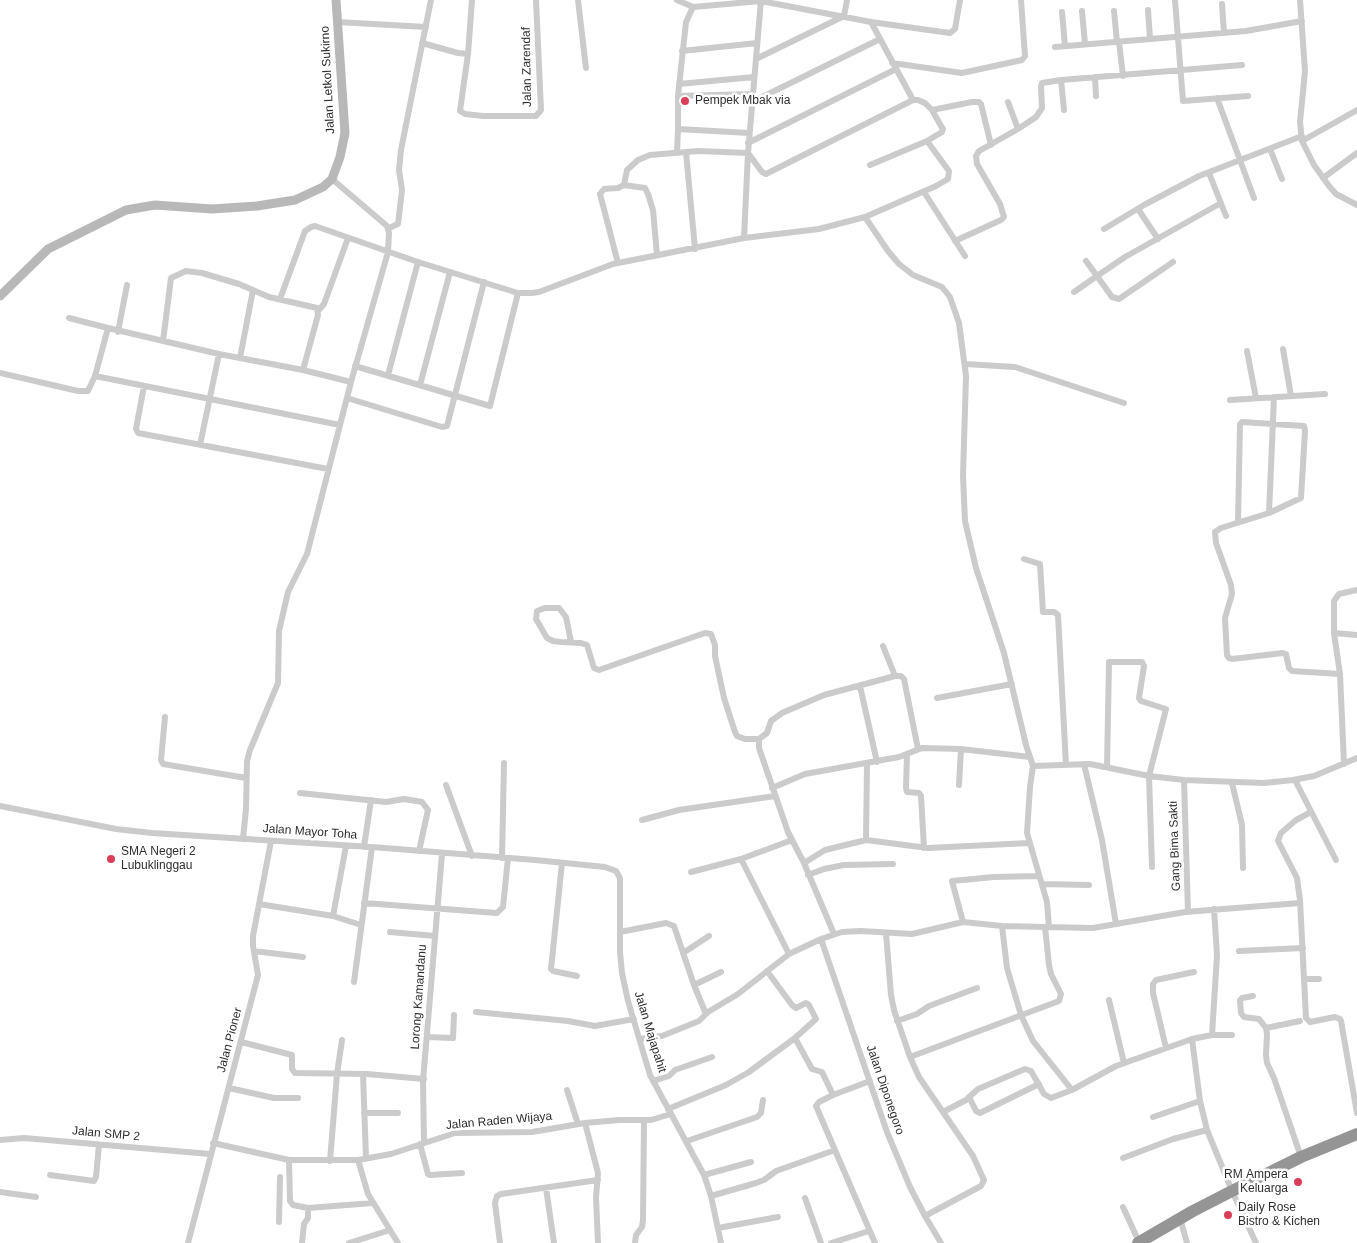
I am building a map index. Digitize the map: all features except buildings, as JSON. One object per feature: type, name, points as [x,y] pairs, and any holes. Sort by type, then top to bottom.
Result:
[{"type":"highway","points":[[1138,1243],[1152,1239],[1180,1218],[1232,1191],[1302,1157],[1357,1134]]},
{"type":"main road","name":"Jalan Letkol Sukirno","points":[[332,179],[340,158],[345,133],[336,0]]},
{"type":"main road","points":[[0,296],[48,249],[126,210],[155,205],[212,209],[257,206],[294,200],[323,187],[332,179]]},
{"type":"street","points":[[389,228],[398,224],[402,190],[399,170],[401,150],[431,0]]},
{"type":"street","points":[[422,44],[468,54],[472,0]]},
{"type":"street","name":"Jalan Zarendaf","points":[[468,54],[460,111],[465,114],[483,116],[536,116],[541,110],[536,0]]},
{"type":"street","points":[[578,0],[586,68]]},
{"type":"street","points":[[844,16],[847,0]]},
{"type":"street","points":[[681,1],[693,8],[761,1],[872,22],[950,33],[955,29],[960,1],[950,0]]},
{"type":"street","points":[[748,143],[894,66],[962,73],[1022,60],[1025,56],[1021,0]]},
{"type":"street","points":[[1175,0],[1183,101],[1248,96]]},
{"type":"street","points":[[1300,0],[1305,71],[1300,122],[1302,138],[1314,166],[1336,194],[1357,205]]},
{"type":"street","points":[[744,238],[748,143],[761,1]]},
{"type":"street","points":[[1222,4],[1224,33]]},
{"type":"street","points":[[677,152],[678,96],[682,51],[686,22],[693,8]]},
{"type":"street","points":[[1114,10],[1122,76]]},
{"type":"street","points":[[1148,10],[1150,39]]},
{"type":"street","points":[[1082,11],[1085,44]]},
{"type":"street","points":[[1062,12],[1065,46]]},
{"type":"street","points":[[756,59],[844,16]]},
{"type":"street","points":[[337,22],[426,27]]},
{"type":"street","points":[[872,22],[913,100]]},
{"type":"street","points":[[1055,47],[1224,33],[1302,22]]},
{"type":"street","points":[[752,102],[880,39]]},
{"type":"street","points":[[682,51],[757,43]]},
{"type":"street","points":[[956,241],[1001,220],[1004,216],[1000,204],[976,160],[979,151],[1036,117],[1042,108],[1041,84],[1044,82],[1242,65]]},
{"type":"street","points":[[679,84],[754,77]]},
{"type":"street","points":[[1095,78],[1096,96]]},
{"type":"street","points":[[1061,80],[1064,110]]},
{"type":"street","points":[[678,96],[752,94]]},
{"type":"street","points":[[1217,98],[1254,198]]},
{"type":"street","points":[[748,153],[762,172],[766,174],[913,100],[922,101],[932,110],[943,129],[942,132],[870,166]]},
{"type":"street","points":[[932,110],[979,102],[991,145]]},
{"type":"street","points":[[1008,102],[1018,129]]},
{"type":"street","points":[[1104,229],[1199,176],[1270,148],[1302,138],[1357,110]]},
{"type":"street","points":[[678,129],[749,133]]},
{"type":"street","points":[[280,299],[307,228],[315,226],[418,262],[518,293],[539,292],[591,271],[618,263],[744,238],[818,230],[866,217],[924,192],[948,179],[949,171],[926,141]]},
{"type":"street","points":[[1270,148],[1282,179]]},
{"type":"street","points":[[624,185],[627,170],[638,160],[650,155],[677,152],[748,153]]},
{"type":"street","points":[[686,152],[695,249]]},
{"type":"street","points":[[1323,178],[1357,153]]},
{"type":"street","points":[[1209,173],[1226,216]]},
{"type":"street","points":[[332,179],[389,228]]},
{"type":"street","points":[[618,263],[600,194],[604,190],[624,185],[645,188],[648,194],[653,210],[657,255]]},
{"type":"street","points":[[924,192],[965,256]]},
{"type":"street","points":[[1074,292],[1125,257],[1221,203]]},
{"type":"street","points":[[1138,209],[1158,239]]},
{"type":"street","points":[[866,217],[888,251],[899,264],[914,275],[942,287],[950,297],[959,323],[965,364],[963,476],[966,521],[976,568],[1004,653],[1033,766],[1027,829],[1029,843],[1047,902],[1049,965],[1061,997],[1060,1000],[1054,1003],[910,1057]]},
{"type":"street","points":[[243,839],[247,761],[278,683],[280,631],[288,592],[307,554],[355,366],[388,252],[389,228]]},
{"type":"street","points":[[303,370],[318,311],[324,304],[348,238]]},
{"type":"street","points":[[1086,261],[1112,298],[1119,299],[1173,262]]},
{"type":"street","points":[[388,375],[418,262]]},
{"type":"street","points":[[163,341],[170,281],[173,276],[186,272],[202,273],[280,299],[312,306],[318,311]]},
{"type":"street","points":[[420,385],[450,272]]},
{"type":"street","points":[[347,398],[445,428],[449,421],[484,282]]},
{"type":"street","points":[[118,332],[127,284]]},
{"type":"street","points":[[240,358],[253,290]]},
{"type":"street","points":[[355,366],[488,406],[490,405],[518,293]]},
{"type":"street","points":[[69,318],[118,332],[303,370],[351,382]]},
{"type":"street","points":[[0,373],[88,391],[95,376],[108,328]]},
{"type":"street","points":[[1284,349],[1291,396]]},
{"type":"street","points":[[1247,351],[1256,398]]},
{"type":"street","points":[[200,445],[219,354]]},
{"type":"street","points":[[965,364],[1015,367],[1124,403]]},
{"type":"street","points":[[95,376],[340,425]]},
{"type":"street","points":[[144,386],[136,432],[328,469]]},
{"type":"street","points":[[1230,400],[1325,394]]},
{"type":"street","points":[[1269,513],[1274,397]]},
{"type":"street","points":[[1238,522],[1240,424],[1244,422],[1304,426],[1301,498],[1269,513],[1218,529],[1215,536],[1220,557],[1231,585],[1232,594],[1225,618],[1227,655],[1229,658],[1283,653],[1286,654],[1289,668],[1292,671],[1340,674]]},
{"type":"street","points":[[1024,559],[1040,564],[1043,612],[1054,612],[1058,616],[1066,765]]},
{"type":"street","points":[[1344,764],[1340,674],[1334,633],[1334,601],[1339,594],[1357,590]]},
{"type":"street","points":[[571,642],[566,617],[559,608],[545,608],[537,611],[536,620],[548,638],[554,641],[587,645],[594,668],[599,670],[705,633],[710,634],[715,645],[715,656],[724,698],[735,732],[740,738],[759,740],[767,733],[771,721],[782,713],[824,695],[901,676],[904,679],[918,749]]},
{"type":"street","points":[[1334,633],[1357,635]]},
{"type":"street","points":[[883,646],[895,676]]},
{"type":"street","points":[[1106,767],[1108,662],[1142,662],[1144,666],[1139,698],[1141,701],[1166,709],[1149,776],[1152,867]]},
{"type":"street","points":[[937,698],[1012,684]]},
{"type":"street","points":[[860,686],[877,762]]},
{"type":"street","points":[[165,717],[161,762],[246,778]]},
{"type":"street","points":[[759,740],[759,748],[788,832],[804,863],[834,934]]},
{"type":"street","points":[[772,788],[805,774],[877,762],[926,747],[1030,757]]},
{"type":"street","points":[[959,785],[961,749]]},
{"type":"street","points":[[907,754],[906,788],[907,792],[919,793],[921,796],[924,848]]},
{"type":"street","points":[[1033,766],[1084,764],[1149,776],[1184,780],[1264,783],[1314,776],[1357,758]]},
{"type":"street","points":[[364,903],[493,914],[500,911],[503,907],[505,858],[504,763]]},
{"type":"street","points":[[866,840],[867,764]]},
{"type":"street","points":[[1084,764],[1102,840],[1116,924]]},
{"type":"street","name":"Gang Bima Sakti","points":[[1184,780],[1188,912]]},
{"type":"street","points":[[1295,780],[1336,860]]},
{"type":"street","points":[[1232,783],[1242,825],[1243,868]]},
{"type":"street","points":[[446,785],[472,856]]},
{"type":"street","points":[[300,793],[386,802],[404,799],[422,802],[428,810],[419,851]]},
{"type":"street","points":[[642,820],[679,810],[776,796]]},
{"type":"street","points":[[364,847],[371,800]]},
{"type":"street","name":"Jalan Mayor Toha","points":[[0,806],[116,829],[152,833],[372,847],[505,858],[605,867],[618,873]]},
{"type":"street","points":[[1311,812],[1296,820],[1281,833],[1278,839],[1297,878],[1307,1020],[1310,1022],[1340,1019],[1357,1113]]},
{"type":"street","points":[[691,872],[741,859],[792,840]]},
{"type":"street","points":[[804,863],[825,850],[866,840],[924,848],[1029,843]]},
{"type":"street","name":"Jalan Pioner","points":[[188,1243],[258,975],[253,936],[271,841]]},
{"type":"street","points":[[333,916],[346,846]]},
{"type":"street","points":[[354,982],[372,847]]},
{"type":"street","name":"Lorong Kamandanu","points":[[442,854],[426,1038],[422,1143],[430,1176],[462,1173]]},
{"type":"street","points":[[741,859],[789,954]]},
{"type":"street","points":[[562,863],[551,968],[578,976]]},
{"type":"street","points":[[808,875],[844,864],[893,864]]},
{"type":"street","name":"Jalan Majapahit","points":[[618,873],[621,886],[620,932],[622,974],[634,1019],[653,1081],[704,1175],[711,1196],[721,1243]]},
{"type":"street","points":[[962,922],[951,884],[952,881],[994,877],[1039,876]]},
{"type":"street","points":[[1042,884],[1089,885]]},
{"type":"street","points":[[640,1039],[664,1036],[699,1021],[706,1014],[738,994],[789,954],[834,934],[853,931],[912,934],[962,922],[1002,926],[1093,928],[1188,912],[1300,903]]},
{"type":"street","points":[[259,904],[333,916],[361,924]]},
{"type":"street","points":[[1212,1035],[1217,955],[1214,909]]},
{"type":"street","points":[[620,932],[666,923],[672,924],[706,1014]]},
{"type":"street","points":[[1002,926],[1007,968],[1021,1015],[1037,1046],[1072,1090]]},
{"type":"street","points":[[390,932],[434,936]]},
{"type":"street","points":[[886,933],[891,995],[896,1021],[910,1057],[919,1077],[973,1156],[984,1180],[981,1186],[925,1216]]},
{"type":"street","points":[[683,953],[709,936]]},
{"type":"street","name":"Jalan Diponegoro","points":[[821,939],[899,1160],[925,1216],[941,1243]]},
{"type":"street","points":[[1239,951],[1303,948]]},
{"type":"street","points":[[254,951],[303,957]]},
{"type":"street","name":"Jalan Raden Wijaya","points":[[213,1143],[289,1160],[358,1160],[391,1154],[455,1133],[532,1132],[585,1123],[657,1119],[669,1111],[742,1076],[795,1038],[815,1021],[816,1017],[806,1003],[796,1008],[792,1005],[768,971]]},
{"type":"street","points":[[694,985],[721,972]]},
{"type":"street","points":[[1166,1048],[1153,993],[1153,984],[1156,980],[1194,972]]},
{"type":"street","points":[[1304,979],[1319,979]]},
{"type":"street","points":[[896,1021],[977,988]]},
{"type":"street","points":[[1253,996],[1240,1000],[1241,1013],[1244,1017],[1259,1019],[1266,1028],[1267,1063],[1302,1157]]},
{"type":"street","points":[[1109,1000],[1124,1063]]},
{"type":"street","points":[[476,1012],[568,1021],[595,1026],[634,1019]]},
{"type":"street","points":[[426,1038],[453,1038],[454,1015]]},
{"type":"street","points":[[1266,1028],[1300,1021]]},
{"type":"street","points":[[943,1112],[969,1097],[978,1088],[1025,1069],[1031,1071],[1044,1094],[1048,1097],[1054,1097],[1072,1090],[1109,1069],[1166,1048],[1192,1039],[1212,1035],[1232,1035]]},
{"type":"street","points":[[795,1038],[812,1069],[822,1072],[833,1095]]},
{"type":"street","points":[[1192,1039],[1200,1101],[1207,1130],[1256,1243]]},
{"type":"street","points":[[330,1161],[337,1074],[342,1040]]},
{"type":"street","points":[[241,1042],[292,1055],[292,1069],[295,1073],[363,1074],[424,1079]]},
{"type":"street","points":[[653,1081],[668,1076],[675,1070],[712,1057]]},
{"type":"street","points":[[363,1074],[366,1158]]},
{"type":"street","points":[[870,1081],[833,1095],[819,1102],[816,1106],[875,1243]]},
{"type":"street","points":[[969,1097],[976,1111],[980,1113],[1039,1084]]},
{"type":"street","points":[[229,1088],[274,1098],[298,1098]]},
{"type":"street","points":[[566,1090],[578,1124]]},
{"type":"street","points":[[686,1141],[757,1117],[761,1113],[763,1100]]},
{"type":"street","points":[[1153,1117],[1200,1101]]},
{"type":"street","points":[[364,1113],[398,1113]]},
{"type":"street","points":[[635,1243],[643,1220],[644,1121]]},
{"type":"street","points":[[585,1123],[597,1166],[598,1243]]},
{"type":"street","points":[[1123,1158],[1173,1139],[1207,1130]]},
{"type":"street","name":"Jalan SMP 2","points":[[0,1140],[24,1138],[210,1154]]},
{"type":"street","points":[[50,1175],[94,1181],[100,1145]]},
{"type":"street","points":[[711,1196],[756,1183],[764,1180],[776,1171],[835,1150]]},
{"type":"street","points":[[289,1160],[290,1201],[296,1207],[308,1208],[373,1203]]},
{"type":"street","points":[[358,1160],[365,1186],[373,1203],[398,1243]]},
{"type":"street","points":[[704,1175],[751,1162]]},
{"type":"street","points":[[278,1222],[280,1177]]},
{"type":"street","points":[[500,1243],[494,1203],[497,1196],[598,1180]]},
{"type":"street","points":[[546,1188],[554,1243]]},
{"type":"street","points":[[0,1192],[36,1197]]},
{"type":"street","points":[[805,1198],[821,1243]]},
{"type":"street","points":[[279,1202],[290,1201]]},
{"type":"street","points":[[1123,1207],[1138,1243]]},
{"type":"street","points":[[302,1243],[304,1224],[308,1218],[308,1208]]},
{"type":"street","points":[[718,1228],[778,1217]]},
{"type":"street","points":[[1180,1218],[1187,1243]]},
{"type":"street","points":[[349,1243],[390,1230]]},
{"type":"street","points":[[831,1243],[869,1231]]},
{"type":"place","name":"Pempek Mbak via","points":[[685,101]]},
{"type":"place","name":"SMA Negeri 2 Lubuklinggau","points":[[111,859]]},
{"type":"place","name":"RM Ampera Keluarga","points":[[1298,1182]]},
{"type":"place","name":"Daily Rose Bistro & Kichen","points":[[1228,1215]]}]
